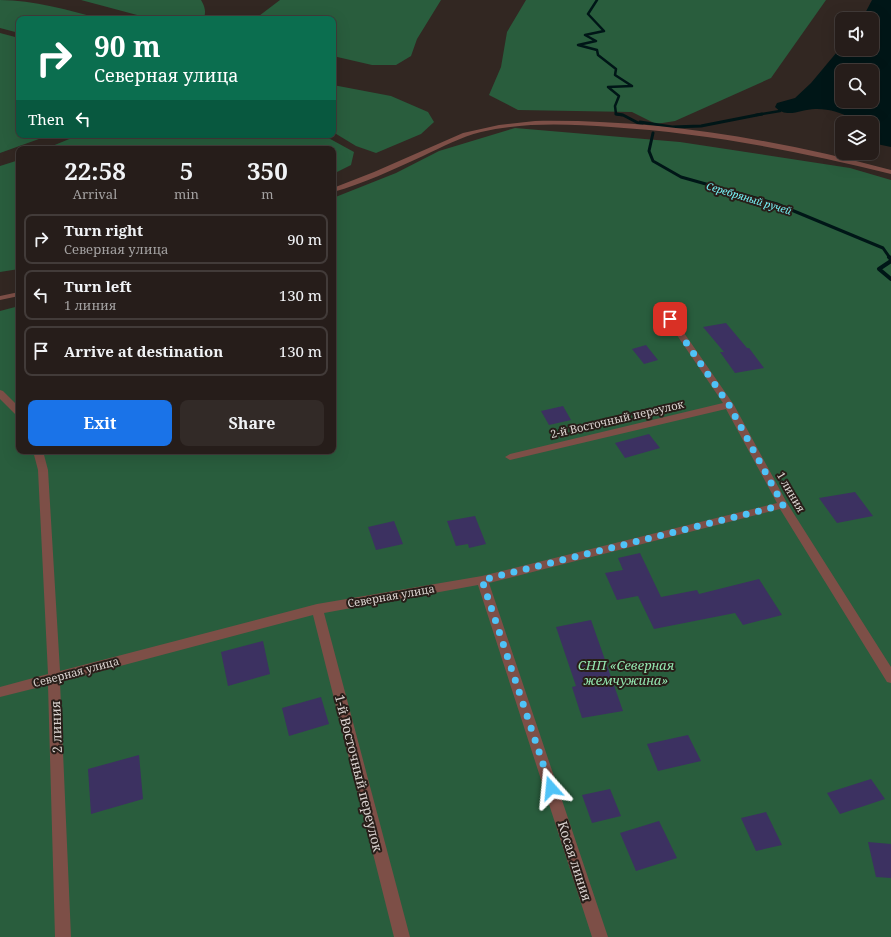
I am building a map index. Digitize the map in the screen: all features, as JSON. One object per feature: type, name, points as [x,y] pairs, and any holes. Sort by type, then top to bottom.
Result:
[{"type":"street","points":[[336,189],[380,173],[456,138],[482,130],[529,122],[595,124],[718,136],[864,164],[891,172]]},
{"type":"street","points":[[0,298],[16,295]]},
{"type":"street","name":"1 линия","points":[[670,319],[729,405],[783,505],[891,678]]},
{"type":"street","points":[[0,393],[16,410]]},
{"type":"street","name":"2-й Восточный переулок","points":[[510,457],[729,405]]},
{"type":"street","name":"2 линия","points":[[39,454],[43,470],[54,679],[63,937]]},
{"type":"street","name":"Северная улица","points":[[0,692],[54,679],[317,608],[482,580],[783,505]]},
{"type":"street","name":"Косая линия","points":[[482,580],[600,937]]},
{"type":"street","name":"1-й Восточный переулок","points":[[317,608],[402,937]]},
{"type":"green space","points":[[0,0],[13,0],[38,4],[90,16],[16,16],[16,32],[0,28]]},
{"type":"green space","points":[[81,0],[201,0],[205,14],[205,16],[141,16]]},
{"type":"green space","points":[[280,0],[441,0],[417,39],[411,56],[396,65],[372,65],[336,57],[336,16],[259,16]]},
{"type":"green space","points":[[526,0],[826,0],[771,78],[675,121],[656,124],[632,112],[518,110],[489,95],[501,67],[507,32]]},
{"type":"green space","points":[[0,33],[16,37],[16,138],[42,138],[0,153]]},
{"type":"green space","points":[[336,86],[391,96],[428,112],[434,122],[421,134],[376,153],[356,146],[336,134]]},
{"type":"green space","name":"СНП «Северная жемчужина»","points":[[515,128],[680,142],[850,168],[891,180],[891,937],[0,937],[0,311],[16,307],[16,454],[336,454],[336,197],[396,173],[439,151]]},
{"type":"green space","points":[[72,138],[328,138],[354,152],[351,165],[336,172],[336,146],[52,146]]},
{"type":"green space","points":[[16,161],[16,269],[0,272],[0,166]]},
{"type":"shaded area","points":[[872,0],[891,0],[891,147],[879,144],[879,116],[846,116],[836,112],[817,109],[785,113],[775,107],[777,103],[795,98],[811,83],[835,54],[835,56],[879,56],[879,12],[866,12]]},
{"type":"building","points":[[726,323],[747,348],[749,348],[764,368],[735,373],[720,352],[724,352],[703,327]]},
{"type":"building","points":[[646,345],[658,360],[644,364],[632,349]]},
{"type":"building","points":[[563,406],[571,420],[549,425],[541,411]]},
{"type":"building","points":[[649,434],[660,448],[625,458],[615,443]]},
{"type":"building","points":[[855,492],[873,516],[837,523],[819,498]]},
{"type":"building","points":[[475,516],[486,544],[469,548],[468,544],[456,546],[447,521]]},
{"type":"building","points":[[394,521],[403,544],[376,550],[368,527]]},
{"type":"building","points":[[640,553],[661,597],[697,590],[699,594],[759,579],[782,615],[743,625],[735,613],[654,629],[638,596],[617,600],[605,573],[623,570],[618,558]]},
{"type":"building","points":[[591,620],[623,711],[582,718],[572,687],[576,686],[556,627]]},
{"type":"building","points":[[263,641],[270,674],[228,686],[221,652]]},
{"type":"building","points":[[321,697],[329,724],[289,736],[282,708]]},
{"type":"building","points":[[688,735],[701,761],[658,771],[647,744]]},
{"type":"building","points":[[139,755],[143,799],[91,814],[88,769]]},
{"type":"building","points":[[871,779],[885,799],[840,814],[827,793]]},
{"type":"building","points":[[610,789],[621,816],[592,823],[582,795]]},
{"type":"building","points":[[766,812],[782,845],[756,851],[741,818]]},
{"type":"building","points":[[659,821],[677,858],[636,871],[620,833]]},
{"type":"building","points":[[868,842],[891,844],[891,878],[876,877]]},
{"type":"waterway","name":"Серебряный ручей","points":[[597,0],[588,14],[604,31],[585,35],[596,41],[578,45],[597,50],[598,55],[616,69],[615,75],[632,86],[608,87],[619,96],[615,106],[616,114]]},
{"type":"waterway","points":[[762,114],[780,111]]},
{"type":"waterway","name":"Серебряный ручей","points":[[616,114],[623,115],[642,125]]},
{"type":"waterway","name":"Серебряный ручей","points":[[616,114],[622,115]]},
{"type":"waterway","points":[[640,122],[672,127],[701,126],[762,114]]},
{"type":"waterway","points":[[756,115],[762,114]]},
{"type":"waterway","name":"Серебряный ручей","points":[[653,133],[649,151],[653,161],[681,177],[777,204],[883,248],[890,258]]},
{"type":"waterway","name":"Серебряный ручей","points":[[891,261],[879,269],[891,279]]},
{"type":"route","points":[[551,788],[482,580],[783,505],[729,405],[670,319]]}]
